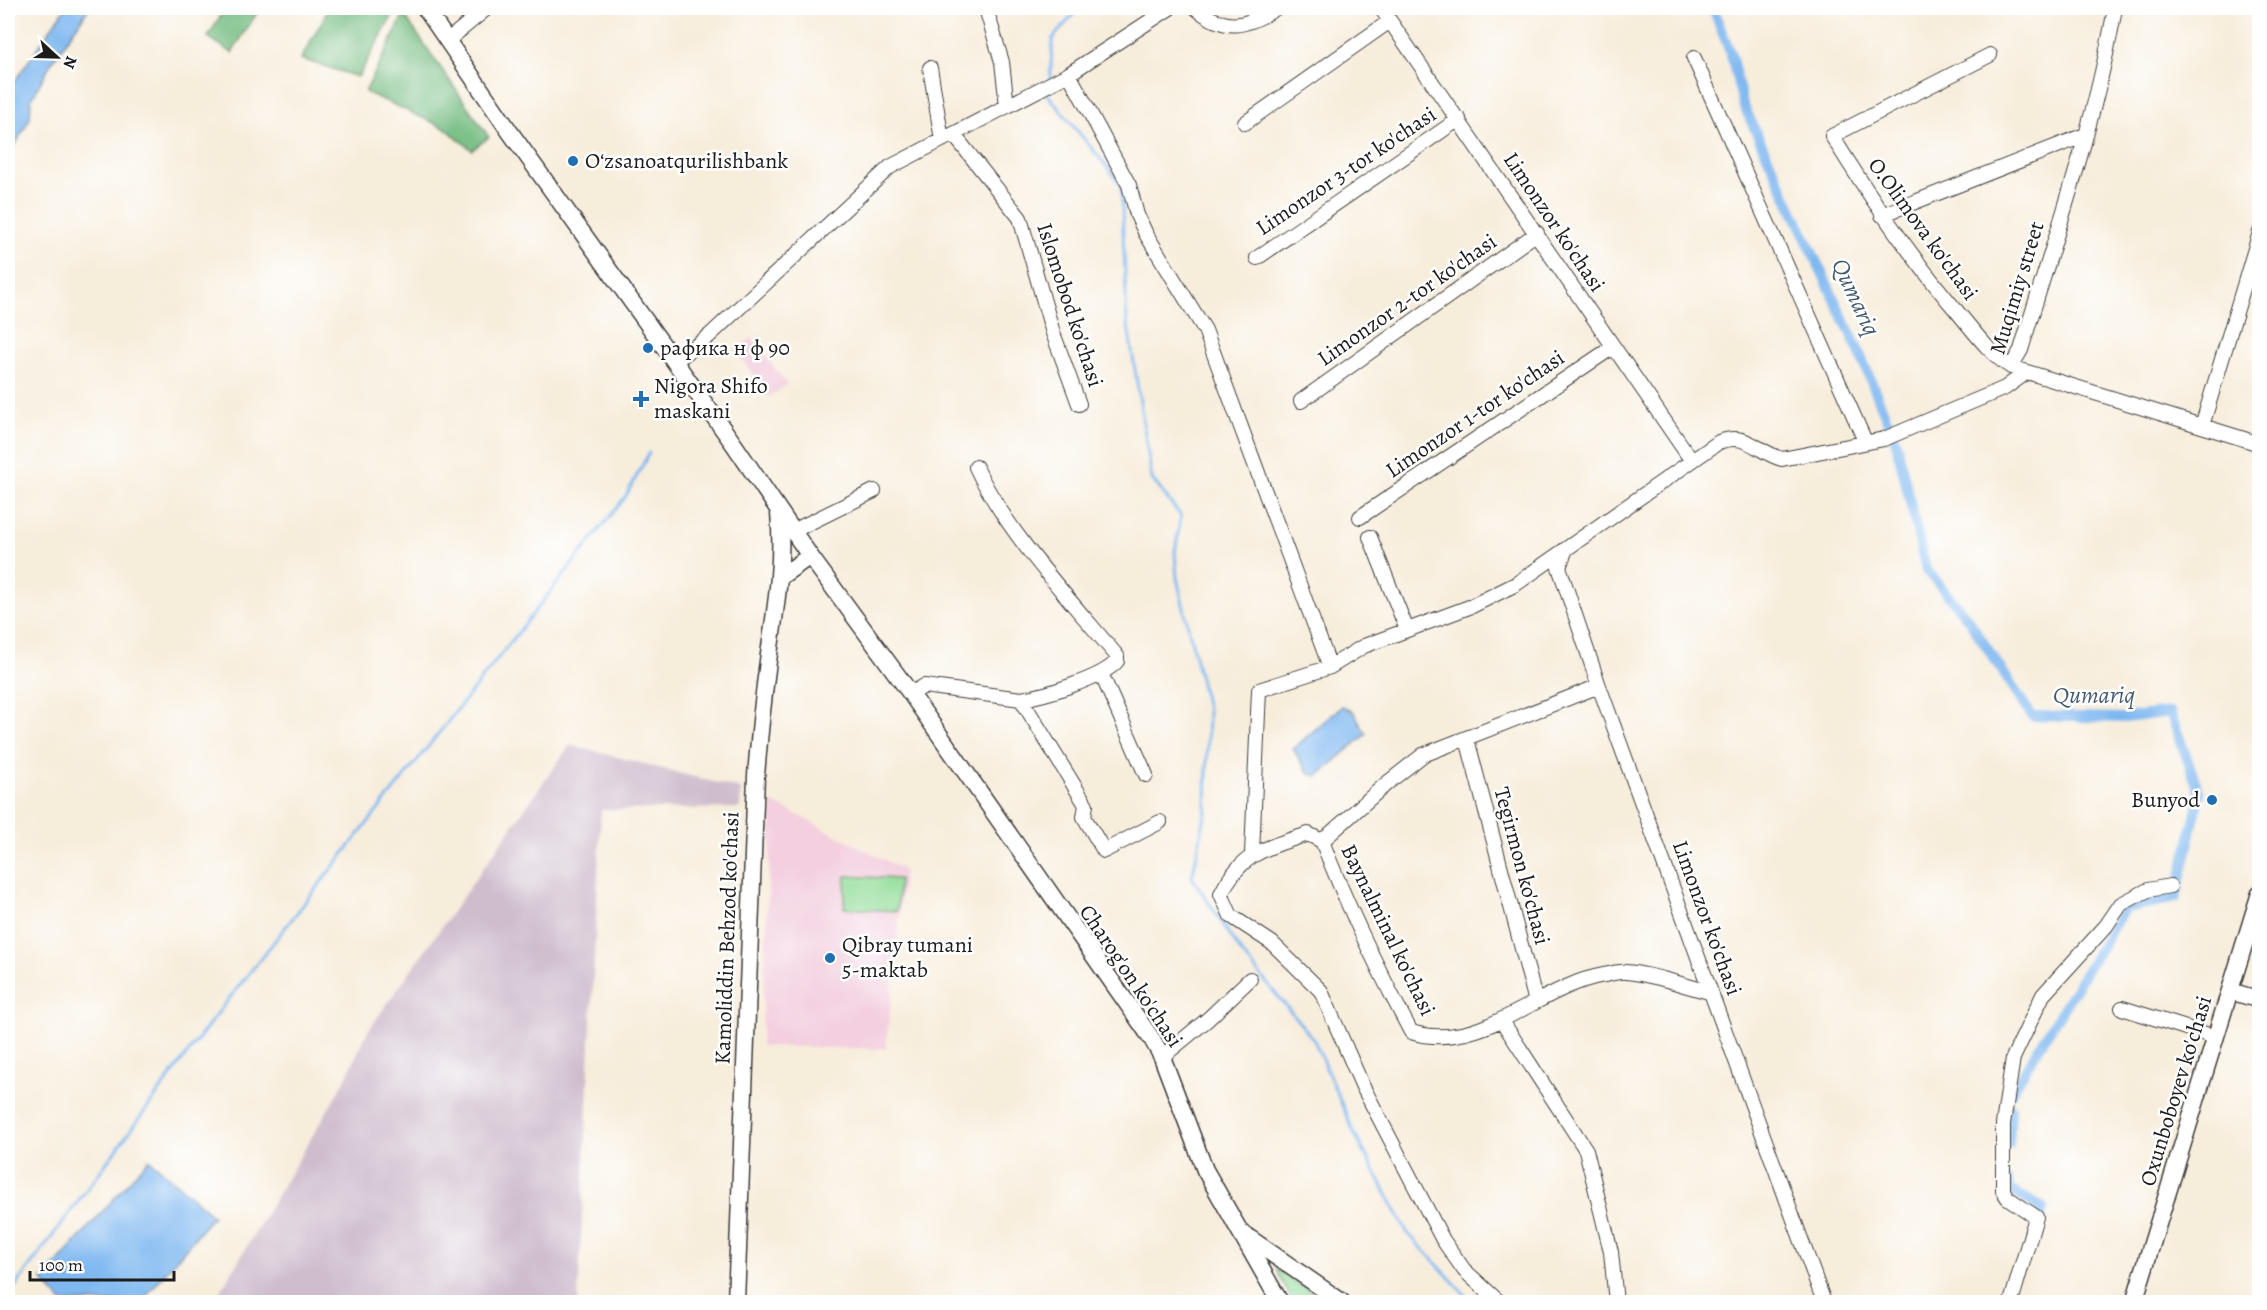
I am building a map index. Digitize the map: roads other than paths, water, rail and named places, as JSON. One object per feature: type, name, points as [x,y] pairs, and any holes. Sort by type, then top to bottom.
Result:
[{"type":"main road","name":"Charog'on ko'chasi","points":[[425,8],[674,362],[733,442],[779,512],[911,694],[1162,1057],[1205,1170],[1280,1302]]},
{"type":"main road","name":"Kamoliddin Behzod ko'chasi","points":[[736,1302],[756,776],[761,709],[780,577],[782,539],[779,512]]},
{"type":"main road","points":[[780,577],[810,555]]},
{"type":"main road","name":"Oxunboboyev ko'chasi","points":[[2134,1302],[2259,893]]},
{"type":"main road","points":[[2230,991],[2259,1000]]},
{"type":"main road","points":[[1240,1231],[1277,1260],[1342,1302]]},
{"type":"street","points":[[447,41],[487,8]]},
{"type":"street","points":[[674,362],[710,336],[890,167],[1067,75],[1170,8]]},
{"type":"street","points":[[1196,8],[1213,22],[1237,25],[1259,18],[1276,8]]},
{"type":"street","name":"Limonzor ko'chasi","points":[[1381,8],[1692,461]]},
{"type":"street","name":"Muqimiy street","points":[[2115,8],[2106,59],[2085,135],[2021,351],[2011,367],[2259,444]]},
{"type":"street","points":[[987,12],[1002,62],[1007,106]]},
{"type":"street","points":[[1245,123],[1390,21]]},
{"type":"street","name":"O.Olimova ko'chasi","points":[[1990,55],[1832,136],[1882,215],[1939,291],[1997,358],[2011,367]]},
{"type":"street","points":[[1694,58],[1865,441]]},
{"type":"street","points":[[930,68],[948,137]]},
{"type":"street","points":[[1067,75],[1129,185],[1137,215],[1146,234],[1205,330],[1330,667]]},
{"type":"street","name":"Limonzor 3-tor ko'chasi","points":[[1257,258],[1459,120]]},
{"type":"street","points":[[1882,215],[2085,135]]},
{"type":"street","name":"Islomobod ko'chasi","points":[[948,137],[1020,218],[1053,333],[1079,404]]},
{"type":"street","points":[[2202,426],[2259,232]]},
{"type":"street","name":"Limonzor 2-tor ko'chasi","points":[[1301,401],[1537,233]]},
{"type":"street","name":"Limonzor 1-tor ko'chasi","points":[[1360,517],[1613,347]]},
{"type":"street","points":[[1252,854],[1259,690],[1330,667],[1364,646],[1472,606],[1516,584],[1692,461],[1731,437],[1743,439],[1770,456],[1782,459],[1798,458],[1865,441],[1884,439],[1904,432],[2005,388],[2027,372]]},
{"type":"street","points":[[911,694],[924,686],[1022,699],[1034,697],[1101,673],[1113,665],[1117,656],[1062,590],[988,493],[976,467]]},
{"type":"street","points":[[793,531],[874,492]]},
{"type":"street","points":[[1370,537],[1407,630]]},
{"type":"street","name":"Limonzor ko'chasi","points":[[1567,548],[1559,567],[1599,686],[1824,1302]]},
{"type":"street","points":[[1101,673],[1146,775]]},
{"type":"street","points":[[1322,840],[1386,784],[1424,755],[1467,740],[1515,717],[1599,686]]},
{"type":"street","points":[[1022,699],[1086,805],[1084,816],[1104,851],[1160,822]]},
{"type":"street","name":"Tegirmon ko'chasi","points":[[1467,740],[1536,1002]]},
{"type":"street","name":"Baynalminal ko'chasi","points":[[1499,1302],[1464,1270],[1443,1240],[1364,1087],[1321,991],[1272,943],[1231,916],[1221,894],[1231,873],[1252,854],[1308,834],[1322,840],[1337,880],[1411,1032],[1451,1036],[1502,1021],[1536,1002],[1589,978],[1625,972],[1710,992]]},
{"type":"street","points":[[2011,1302],[2036,1217],[2008,1198],[2003,1191],[2003,1124],[2013,1058],[2043,995],[2106,926],[2121,904],[2148,890],[2170,886]]},
{"type":"street","points":[[1162,1057],[1209,1019],[1250,979]]},
{"type":"street","points":[[2122,1008],[2215,1037]]},
{"type":"street","points":[[1502,1021],[1586,1150],[1611,1252],[1616,1302]]},
{"type":"water","points":[[65,8],[89,8],[50,65],[31,100],[30,118],[8,158],[8,91]]},
{"type":"water","points":[[1342,706],[1354,712],[1366,734],[1318,776],[1309,774],[1293,749]]},
{"type":"water","points":[[149,1159],[213,1216],[141,1302],[62,1302],[42,1280]]},
{"type":"waterway","points":[[1050,79],[1053,38],[1079,8]]},
{"type":"waterway","name":"Qumariq","points":[[1713,8],[1731,55],[1743,104],[1860,354],[1896,442],[1926,569],[1968,619],[2032,716],[2125,718],[2170,712],[2200,794],[2176,898],[2125,908],[2011,1093]]},
{"type":"waterway","points":[[1048,91],[1048,95],[1121,184],[1127,319],[1152,479],[1181,516],[1175,552],[1177,578],[1208,713],[1206,811],[1192,877],[1241,952],[1314,1040],[1354,1133],[1407,1232],[1472,1302]]},
{"type":"waterway","points":[[8,1296],[213,1019],[626,496],[649,453]]},
{"type":"waterway","name":"Qumariq","points":[[2009,1144],[2011,1109]]},
{"type":"waterway","name":"Qumariq","points":[[2008,1181],[2008,1189],[2043,1208],[2037,1227]]},
{"type":"place","name":"Oʻzsanoatqurilishbank","points":[[573,161]]},
{"type":"place","name":"рафика н ф 90","points":[[648,348]]},
{"type":"place","name":"Nigora Shifo maskani","points":[[641,399]]},
{"type":"place","name":"Bunyod","points":[[2212,800]]},
{"type":"place","name":"Qibray tumani 5-maktab","points":[[830,958]]}]
